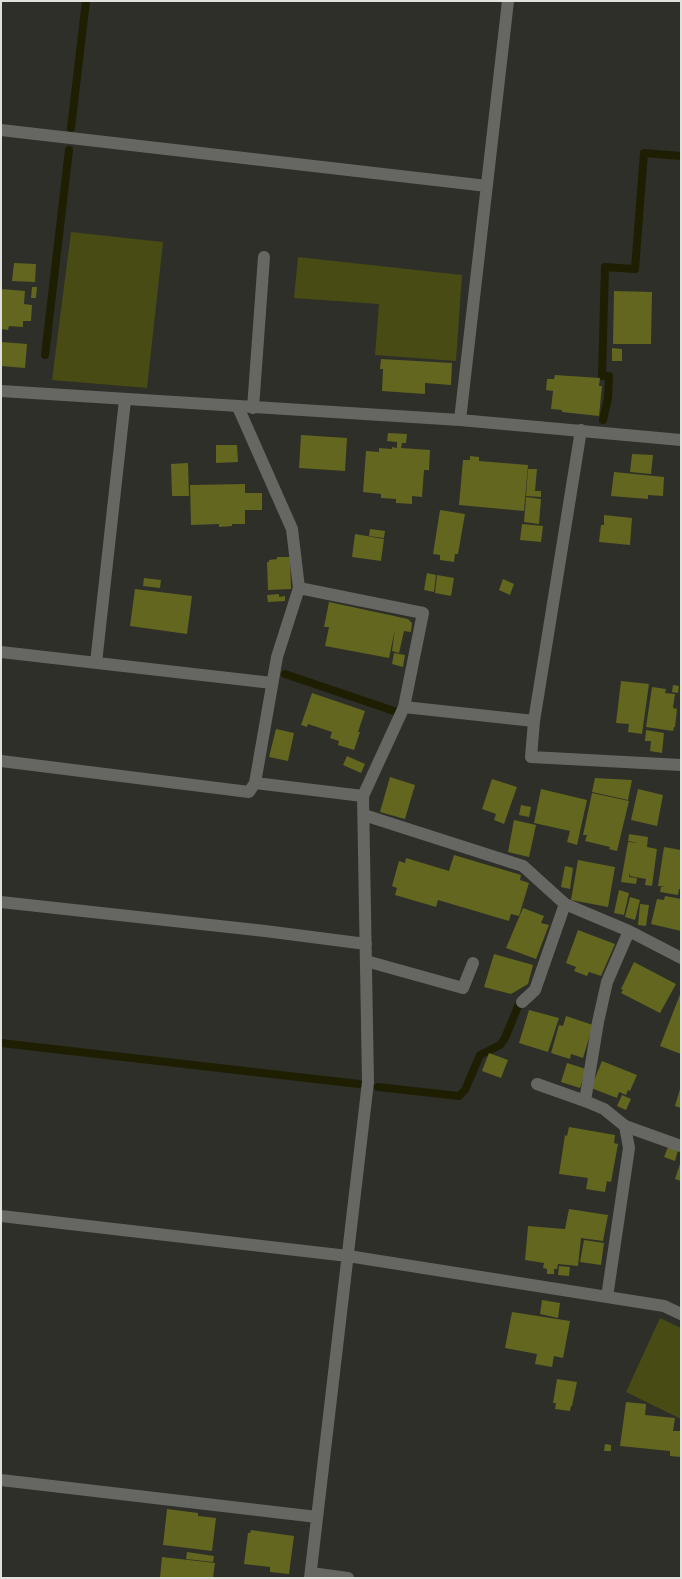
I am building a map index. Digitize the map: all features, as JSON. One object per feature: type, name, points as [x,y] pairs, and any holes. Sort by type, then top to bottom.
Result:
[{"type":"street","points":[[460,420],[508,1]]},
{"type":"street","points":[[1,130],[487,186]]},
{"type":"street","points":[[253,408],[264,257]]},
{"type":"street","points":[[1,391],[460,420],[681,440]]},
{"type":"street","points":[[96,663],[125,400]]},
{"type":"street","points":[[1,761],[249,792],[255,784],[277,657],[299,588],[292,529],[238,407]]},
{"type":"street","points":[[581,430],[534,721],[531,757],[681,765]]},
{"type":"street","points":[[299,588],[423,613],[404,706],[364,796],[368,1082],[310,1576],[348,1578]]},
{"type":"street","points":[[1,652],[272,683]]},
{"type":"street","points":[[404,706],[534,721]]},
{"type":"street","points":[[255,784],[364,796]]},
{"type":"street","points":[[364,815],[523,866],[565,904],[628,931],[681,958]]},
{"type":"street","points":[[1,902],[366,944]]},
{"type":"street","points":[[522,1002],[535,990],[565,904]]},
{"type":"street","points":[[585,1101],[598,1022],[607,982],[628,931]]},
{"type":"street","points":[[366,961],[463,988],[473,963]]},
{"type":"street","points":[[537,1084],[604,1109],[625,1126],[681,1146]]},
{"type":"street","points":[[607,1297],[629,1148],[625,1126]]},
{"type":"street","points":[[1,1216],[348,1256],[664,1306],[681,1314]]},
{"type":"street","points":[[1,1480],[317,1517]]},
{"type":"shaded area","points":[[71,232],[163,242],[147,388],[52,380]]},
{"type":"shaded area","points":[[298,257],[462,275],[456,361],[375,355],[379,304],[294,298]]},
{"type":"shaded area","points":[[660,1318],[681,1328],[681,1419],[626,1392]]},
{"type":"building","points":[[14,263],[36,264],[35,282],[12,281]]},
{"type":"building","points":[[32,287],[37,287],[36,298],[31,298]]},
{"type":"building","points":[[1,289],[25,291],[24,304],[32,305],[31,321],[23,321],[23,327],[9,326],[8,330],[1,329]]},
{"type":"building","points":[[614,291],[652,292],[651,344],[613,344]]},
{"type":"building","points":[[1,342],[27,344],[25,368],[1,366]]},
{"type":"building","points":[[612,348],[622,349],[622,361],[612,361]]},
{"type":"building","points":[[381,359],[452,363],[451,385],[425,383],[425,394],[382,391],[383,369],[380,369]]},
{"type":"building","points":[[555,375],[600,378],[599,386],[602,386],[599,416],[551,409],[553,391],[546,390],[547,379],[554,379]]},
{"type":"building","points":[[388,433],[407,434],[406,443],[402,443],[401,448],[430,450],[429,470],[424,470],[422,497],[412,496],[412,504],[396,503],[396,499],[381,498],[381,494],[363,492],[366,451],[379,452],[379,448],[397,448],[397,442],[387,441]]},
{"type":"building","points":[[301,435],[347,438],[345,471],[299,468]]},
{"type":"building","points":[[216,445],[237,445],[238,462],[216,463]]},
{"type":"building","points":[[632,454],[653,455],[651,474],[630,472]]},
{"type":"building","points":[[470,456],[479,457],[479,461],[528,465],[524,511],[459,505],[463,460],[470,460]]},
{"type":"building","points":[[188,463],[189,496],[172,496],[171,464]]},
{"type":"building","points":[[528,469],[537,469],[535,491],[541,491],[541,497],[526,496]]},
{"type":"building","points":[[614,472],[664,477],[663,496],[648,495],[648,499],[611,496]]},
{"type":"building","points":[[245,484],[245,493],[262,493],[262,510],[245,510],[245,524],[219,527],[219,524],[191,525],[190,485]]},
{"type":"building","points":[[526,497],[541,499],[539,524],[524,522]]},
{"type":"building","points":[[440,510],[465,514],[458,554],[455,554],[454,562],[440,560],[440,555],[433,554]]},
{"type":"building","points":[[604,515],[632,518],[630,545],[599,542],[601,525],[604,525]]},
{"type":"building","points":[[522,524],[543,526],[541,542],[520,540]]},
{"type":"building","points":[[370,529],[385,531],[384,538],[369,536]]},
{"type":"building","points":[[355,534],[384,539],[381,561],[352,557]]},
{"type":"building","points":[[277,557],[290,557],[291,589],[268,590],[267,562],[277,559]]},
{"type":"building","points":[[427,573],[436,575],[434,592],[424,590]]},
{"type":"building","points":[[437,575],[454,578],[451,596],[435,593]]},
{"type":"building","points":[[144,578],[161,580],[160,588],[143,586]]},
{"type":"building","points":[[503,579],[514,584],[510,595],[499,590]]},
{"type":"building","points":[[135,589],[192,596],[187,634],[130,626]]},
{"type":"building","points":[[279,594],[279,597],[285,596],[285,601],[268,602],[267,595]]},
{"type":"building","points":[[329,602],[408,619],[412,623],[411,632],[404,631],[399,653],[392,651],[395,629],[389,658],[325,646],[329,627],[324,627]]},
{"type":"building","points":[[394,653],[405,655],[403,667],[392,664]]},
{"type":"building","points":[[621,681],[649,684],[642,734],[628,732],[629,724],[616,723]]},
{"type":"building","points":[[673,685],[679,686],[678,693],[672,692]]},
{"type":"building","points":[[652,687],[666,689],[665,693],[675,694],[673,708],[677,709],[673,731],[646,727]]},
{"type":"building","points":[[312,693],[365,711],[354,750],[338,745],[339,741],[330,738],[332,732],[308,724],[307,727],[301,725]]},
{"type":"building","points":[[276,729],[294,733],[288,761],[269,757]]},
{"type":"building","points":[[646,730],[664,733],[662,753],[650,751],[651,741],[645,741]]},
{"type":"building","points":[[347,756],[365,764],[361,773],[343,765]]},
{"type":"building","points":[[390,777],[415,785],[405,819],[380,812]]},
{"type":"building","points":[[595,778],[632,780],[628,800],[592,792]]},
{"type":"building","points":[[492,779],[517,787],[504,824],[494,820],[496,814],[482,809]]},
{"type":"building","points":[[541,789],[587,800],[577,845],[567,842],[570,831],[534,823]]},
{"type":"building","points":[[638,789],[663,795],[657,826],[631,820]]},
{"type":"building","points":[[592,793],[629,801],[617,851],[609,849],[610,847],[585,841],[587,835],[583,835]]},
{"type":"building","points":[[521,805],[531,807],[529,817],[519,815]]},
{"type":"building","points":[[514,820],[536,825],[529,857],[508,852]]},
{"type":"building","points":[[629,834],[648,837],[647,847],[657,849],[652,886],[645,885],[646,879],[630,876],[629,873],[629,877],[637,878],[636,884],[621,882],[628,842],[638,843],[628,841]]},
{"type":"building","points":[[664,847],[681,850],[681,889],[679,889],[678,895],[660,892],[661,887],[666,887],[658,886]]},
{"type":"building","points":[[454,855],[521,875],[520,880],[529,883],[519,916],[511,914],[509,921],[438,900],[436,907],[395,895],[397,888],[392,886],[399,861],[405,863],[406,858],[449,871]]},
{"type":"building","points":[[578,860],[615,867],[608,907],[571,900]]},
{"type":"building","points":[[565,866],[573,868],[570,889],[561,887]]},
{"type":"building","points":[[619,890],[629,893],[624,915],[614,913]]},
{"type":"building","points":[[665,896],[681,899],[681,931],[651,924],[657,899],[664,900]]},
{"type":"building","points":[[630,897],[640,900],[635,920],[625,917]]},
{"type":"building","points":[[640,904],[649,905],[646,926],[638,925]]},
{"type":"building","points":[[523,908],[544,916],[541,923],[549,925],[536,959],[506,948]]},
{"type":"building","points":[[578,930],[615,944],[601,976],[589,972],[587,976],[574,971],[576,967],[566,963]]},
{"type":"building","points":[[494,954],[533,965],[528,984],[511,994],[484,987]]},
{"type":"building","points":[[634,962],[676,984],[660,1013],[621,993],[623,990],[621,989]]},
{"type":"building","points":[[681,992],[681,1054],[660,1046]]},
{"type":"building","points":[[529,1010],[559,1018],[548,1052],[519,1043]]},
{"type":"building","points":[[566,1016],[593,1025],[583,1058],[571,1054],[570,1059],[551,1053],[559,1025],[563,1026]]},
{"type":"building","points":[[489,1053],[508,1060],[501,1078],[482,1071]]},
{"type":"building","points":[[602,1061],[637,1075],[630,1091],[628,1090],[626,1095],[619,1092],[617,1098],[591,1088]]},
{"type":"building","points":[[567,1063],[586,1069],[580,1088],[561,1082]]},
{"type":"building","points":[[681,1089],[681,1108],[675,1106]]},
{"type":"building","points":[[622,1095],[631,1099],[626,1110],[617,1106]]},
{"type":"building","points":[[569,1127],[615,1135],[614,1143],[618,1144],[611,1182],[607,1181],[605,1192],[586,1189],[588,1178],[559,1174],[565,1135],[567,1136]]},
{"type":"building","points":[[668,1147],[678,1150],[675,1161],[664,1157]]},
{"type":"building","points":[[681,1164],[681,1181],[675,1179]]},
{"type":"building","points":[[569,1209],[608,1215],[603,1241],[581,1238],[578,1266],[558,1264],[557,1269],[554,1269],[554,1274],[547,1274],[547,1269],[543,1268],[544,1263],[525,1260],[528,1226],[565,1229]]},
{"type":"building","points":[[584,1240],[604,1243],[601,1265],[580,1262]]},
{"type":"building","points":[[559,1266],[570,1267],[569,1276],[558,1275]]},
{"type":"building","points":[[542,1300],[560,1303],[558,1318],[540,1314]]},
{"type":"building","points":[[512,1312],[570,1321],[563,1358],[554,1356],[552,1367],[535,1364],[537,1354],[505,1348]]},
{"type":"building","points":[[557,1379],[577,1382],[570,1411],[555,1409],[556,1403],[553,1403]]},
{"type":"building","points":[[626,1402],[646,1404],[645,1415],[675,1418],[673,1431],[681,1431],[681,1457],[670,1456],[670,1451],[620,1446]]},
{"type":"building","points":[[605,1444],[611,1445],[611,1451],[604,1451]]},
{"type":"building","points":[[167,1509],[198,1513],[198,1516],[216,1518],[212,1551],[163,1545]]},
{"type":"building","points":[[251,1530],[294,1536],[289,1574],[270,1572],[270,1567],[244,1564],[248,1533]]},
{"type":"building","points":[[187,1552],[214,1556],[213,1562],[186,1559]]},
{"type":"building","points":[[162,1557],[215,1563],[213,1578],[160,1578]]},
{"type":"waterway","points":[[71,128],[86,1]]},
{"type":"waterway","points":[[45,355],[69,150]]},
{"type":"waterway","points":[[603,420],[608,398],[609,376],[602,376],[605,267],[635,269],[644,153],[681,156]]},
{"type":"waterway","points":[[285,674],[394,711]]},
{"type":"waterway","points":[[378,1087],[459,1096],[465,1090],[480,1055],[500,1045],[505,1038],[519,1004]]},
{"type":"waterway","points":[[1,1043],[359,1084]]}]
